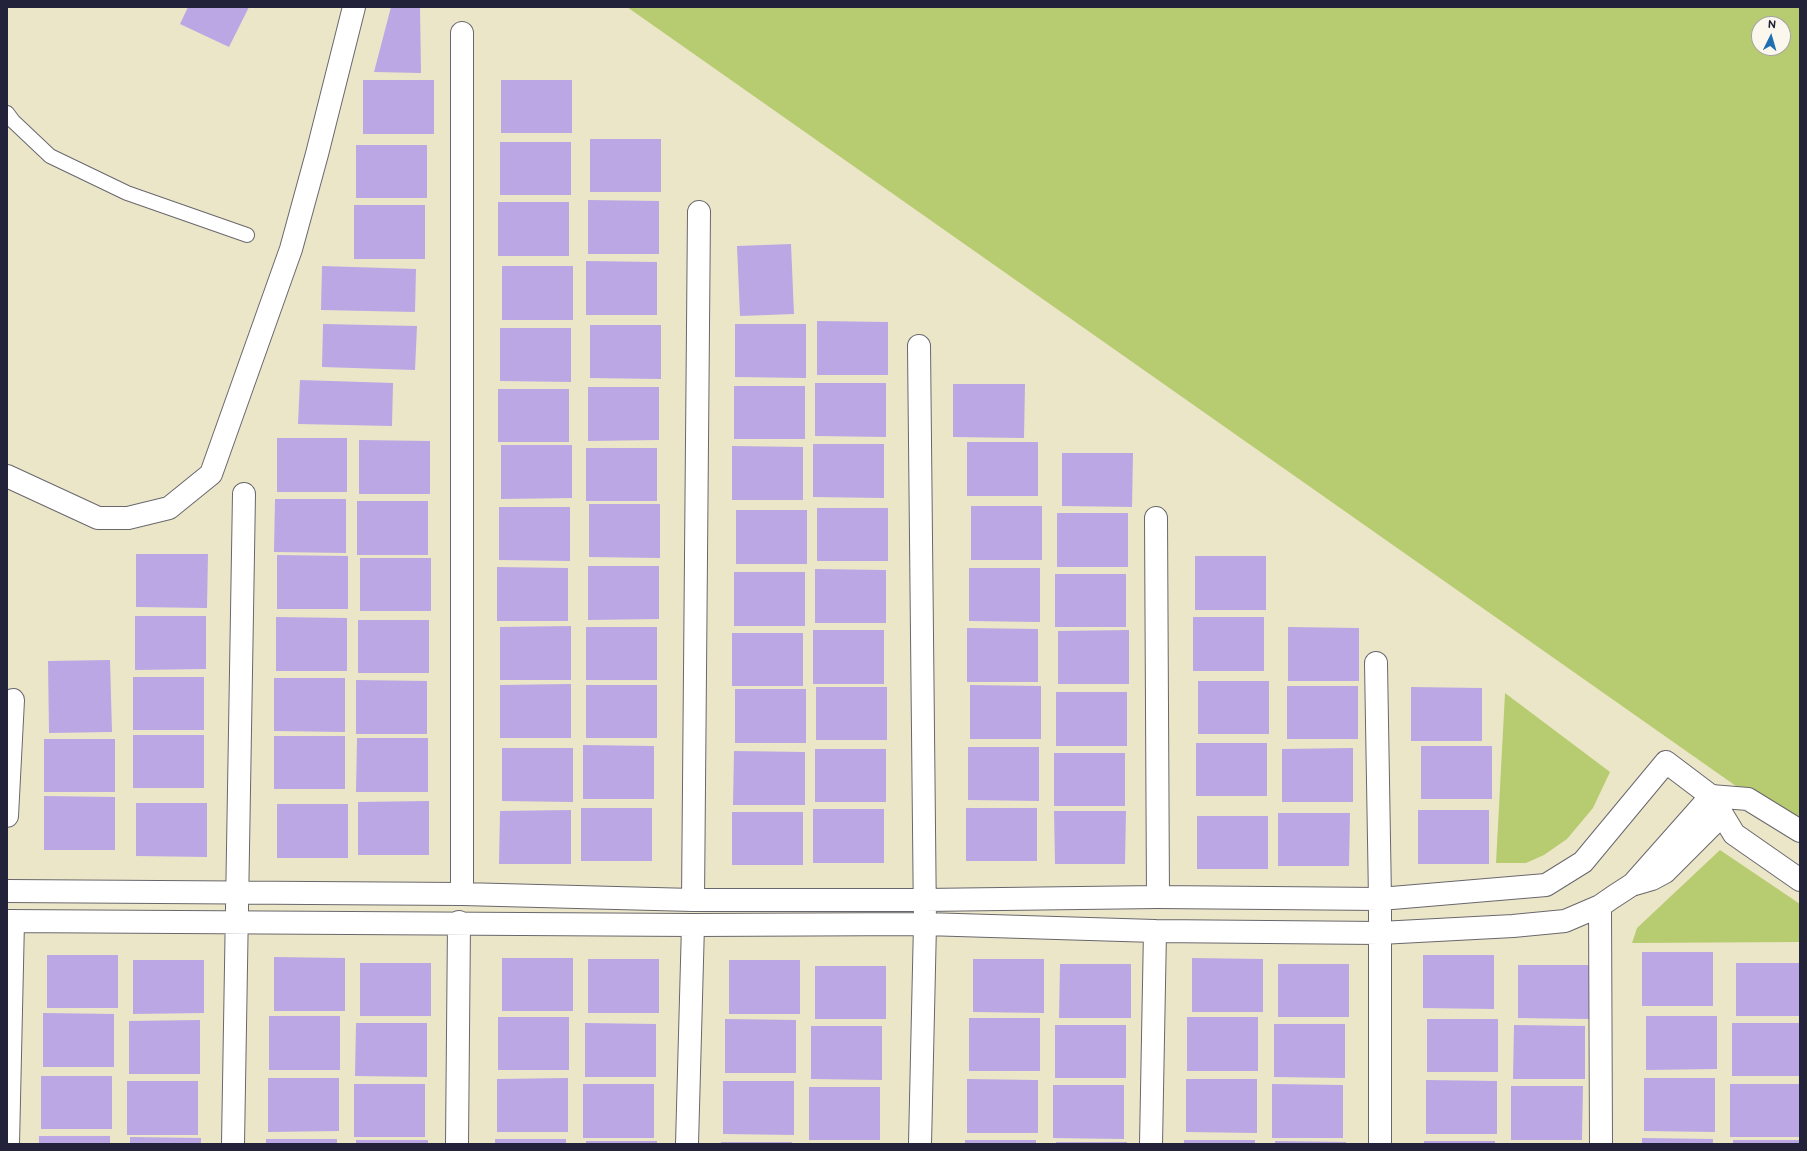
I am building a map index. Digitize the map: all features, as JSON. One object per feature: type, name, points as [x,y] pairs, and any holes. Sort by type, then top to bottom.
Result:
[{"type":"street","points":[[7,476],[98,518],[128,518],[169,508],[211,474],[291,249],[317,154],[354,7]]},
{"type":"street","points":[[462,33],[462,894]]},
{"type":"street","points":[[693,900],[699,212]]},
{"type":"street","points":[[919,346],[924,900],[920,1144]]},
{"type":"street","points":[[232,1144],[244,494]]},
{"type":"street","points":[[1156,518],[1158,897]]},
{"type":"street","points":[[1376,663],[1380,899],[1380,1144]]},
{"type":"street","points":[[7,816],[14,700]]},
{"type":"street","points":[[7,891],[462,894],[693,900],[924,900],[1158,897],[1380,899],[1546,884],[1583,862],[1666,762],[1711,796],[1734,834],[1800,880]]},
{"type":"street","points":[[1711,796],[1748,798],[1800,832]]},
{"type":"street","points":[[8,1144],[10,921],[459,922],[693,925],[924,924],[1155,931],[1380,933],[1512,926],[1565,921],[1600,906],[1632,884],[1711,796]]},
{"type":"street","points":[[1632,884],[1652,879],[1665,872],[1722,815]]},
{"type":"street","points":[[1600,906],[1601,1144]]},
{"type":"street","points":[[457,1144],[459,922]]},
{"type":"street","points":[[687,1144],[693,925]]},
{"type":"street","points":[[1151,1144],[1155,931]]},
{"type":"lane","points":[[7,113],[13,121],[50,156],[127,193],[247,235]]},
{"type":"green space","points":[[627,7],[1800,7],[1800,831]]},
{"type":"green space","points":[[1505,693],[1610,772],[1593,808],[1567,839],[1544,855],[1526,863],[1496,863]]},
{"type":"green space","points":[[1720,850],[1800,904],[1800,942],[1632,943],[1637,928]]},
{"type":"building","points":[[188,7],[249,7],[229,47],[180,24]]},
{"type":"building","points":[[391,7],[420,7],[421,73],[374,72]]},
{"type":"building","points":[[363,80],[434,80],[434,134],[363,134]]},
{"type":"building","points":[[501,80],[572,80],[572,133],[501,133]]},
{"type":"building","points":[[590,139],[661,139],[661,192],[590,192]]},
{"type":"building","points":[[500,142],[571,142],[571,195],[500,195]]},
{"type":"building","points":[[356,145],[427,145],[427,198],[356,198]]},
{"type":"building","points":[[588,200],[659,201],[659,254],[588,254]]},
{"type":"building","points":[[498,202],[569,202],[569,256],[498,256]]},
{"type":"building","points":[[354,205],[425,205],[425,259],[354,259]]},
{"type":"building","points":[[791,244],[794,314],[740,316],[737,246]]},
{"type":"building","points":[[586,261],[657,262],[657,315],[586,315]]},
{"type":"building","points":[[322,266],[416,269],[415,312],[321,310]]},
{"type":"building","points":[[502,266],[573,266],[573,320],[502,320]]},
{"type":"building","points":[[817,321],[888,322],[888,375],[817,375]]},
{"type":"building","points":[[323,324],[417,326],[415,370],[322,367]]},
{"type":"building","points":[[735,324],[806,324],[806,378],[735,377]]},
{"type":"building","points":[[590,325],[661,325],[661,379],[590,378]]},
{"type":"building","points":[[500,328],[571,328],[571,382],[500,381]]},
{"type":"building","points":[[300,380],[393,383],[392,426],[298,424]]},
{"type":"building","points":[[815,383],[886,383],[886,437],[815,436]]},
{"type":"building","points":[[953,384],[1025,384],[1024,438],[953,437]]},
{"type":"building","points":[[734,386],[805,386],[805,439],[734,439]]},
{"type":"building","points":[[588,387],[659,387],[659,440],[588,441]]},
{"type":"building","points":[[498,389],[569,389],[569,442],[498,442]]},
{"type":"building","points":[[277,438],[347,438],[347,492],[277,492]]},
{"type":"building","points":[[359,440],[430,441],[430,494],[359,494]]},
{"type":"building","points":[[967,442],[1038,442],[1038,496],[967,496]]},
{"type":"building","points":[[813,444],[884,444],[884,498],[813,497]]},
{"type":"building","points":[[501,445],[572,445],[572,498],[501,499]]},
{"type":"building","points":[[732,446],[803,447],[803,500],[732,500]]},
{"type":"building","points":[[586,448],[657,448],[657,501],[586,501]]},
{"type":"building","points":[[1062,453],[1133,453],[1132,507],[1062,506]]},
{"type":"building","points":[[275,499],[346,499],[346,553],[274,552]]},
{"type":"building","points":[[357,501],[428,501],[428,555],[357,555]]},
{"type":"building","points":[[589,504],[660,504],[660,558],[589,557]]},
{"type":"building","points":[[971,506],[1042,506],[1042,560],[971,560]]},
{"type":"building","points":[[499,507],[570,507],[570,561],[499,560]]},
{"type":"building","points":[[817,508],[888,508],[888,561],[817,561]]},
{"type":"building","points":[[736,510],[807,510],[807,564],[736,564]]},
{"type":"building","points":[[1057,513],[1128,513],[1128,567],[1057,567]]},
{"type":"building","points":[[136,554],[208,554],[207,608],[136,607]]},
{"type":"building","points":[[277,555],[348,556],[348,609],[277,609]]},
{"type":"building","points":[[1195,556],[1266,556],[1266,610],[1195,610]]},
{"type":"building","points":[[360,558],[431,558],[431,611],[360,611]]},
{"type":"building","points":[[588,566],[659,566],[659,619],[588,620]]},
{"type":"building","points":[[497,567],[568,568],[568,621],[497,621]]},
{"type":"building","points":[[969,568],[1040,568],[1040,622],[969,621]]},
{"type":"building","points":[[815,569],[886,570],[886,623],[815,623]]},
{"type":"building","points":[[734,572],[805,572],[805,626],[734,626]]},
{"type":"building","points":[[1055,574],[1126,574],[1126,627],[1055,627]]},
{"type":"building","points":[[135,616],[206,616],[206,669],[135,670]]},
{"type":"building","points":[[276,617],[347,618],[347,671],[276,671]]},
{"type":"building","points":[[1193,617],[1264,617],[1264,671],[1193,671]]},
{"type":"building","points":[[358,620],[429,620],[429,673],[358,673]]},
{"type":"building","points":[[571,626],[571,680],[500,680],[500,627]]},
{"type":"building","points":[[586,627],[657,627],[657,680],[586,680]]},
{"type":"building","points":[[1288,627],[1359,628],[1359,681],[1288,681]]},
{"type":"building","points":[[967,628],[1038,629],[1038,682],[967,682]]},
{"type":"building","points":[[813,630],[884,630],[884,684],[813,684]]},
{"type":"building","points":[[1129,630],[1129,684],[1058,684],[1058,631]]},
{"type":"building","points":[[732,633],[803,633],[803,686],[732,686]]},
{"type":"building","points":[[110,660],[112,732],[49,733],[48,661]]},
{"type":"building","points":[[133,677],[204,677],[204,730],[133,730]]},
{"type":"building","points":[[274,678],[345,678],[345,732],[274,731]]},
{"type":"building","points":[[356,680],[427,681],[427,734],[356,734]]},
{"type":"building","points":[[1198,681],[1269,681],[1269,734],[1198,734]]},
{"type":"building","points":[[571,684],[571,738],[500,738],[500,685]]},
{"type":"building","points":[[586,685],[657,685],[657,738],[586,738]]},
{"type":"building","points":[[970,685],[1041,686],[1041,739],[970,739]]},
{"type":"building","points":[[1287,686],[1358,686],[1358,739],[1287,739]]},
{"type":"building","points":[[816,687],[887,687],[887,740],[816,740]]},
{"type":"building","points":[[1411,687],[1482,688],[1482,741],[1411,741]]},
{"type":"building","points":[[735,689],[806,689],[806,743],[735,743]]},
{"type":"building","points":[[1056,692],[1127,692],[1127,746],[1056,746]]},
{"type":"building","points":[[133,735],[204,735],[204,788],[133,788]]},
{"type":"building","points":[[274,736],[345,736],[345,789],[274,789]]},
{"type":"building","points":[[357,738],[428,738],[428,792],[356,792]]},
{"type":"building","points":[[44,739],[115,739],[115,792],[44,792]]},
{"type":"building","points":[[1196,743],[1267,743],[1267,796],[1196,796]]},
{"type":"building","points":[[583,745],[654,746],[654,799],[583,799]]},
{"type":"building","points":[[1421,746],[1492,746],[1492,799],[1421,799]]},
{"type":"building","points":[[968,747],[1039,747],[1039,801],[968,800]]},
{"type":"building","points":[[502,748],[573,748],[573,802],[502,801]]},
{"type":"building","points":[[1353,748],[1353,802],[1282,802],[1282,749]]},
{"type":"building","points":[[815,749],[886,749],[886,802],[815,802]]},
{"type":"building","points":[[734,751],[805,752],[805,805],[733,805]]},
{"type":"building","points":[[1054,753],[1125,753],[1125,806],[1054,806]]},
{"type":"building","points":[[44,796],[115,797],[115,850],[44,850]]},
{"type":"building","points":[[429,801],[429,855],[358,855],[358,802]]},
{"type":"building","points":[[136,803],[207,803],[207,857],[136,856]]},
{"type":"building","points":[[277,804],[348,804],[348,858],[277,858]]},
{"type":"building","points":[[581,808],[652,808],[652,861],[581,861]]},
{"type":"building","points":[[966,808],[1037,808],[1037,861],[966,861]]},
{"type":"building","points":[[813,809],[884,809],[884,863],[813,863]]},
{"type":"building","points":[[571,810],[571,864],[499,864],[500,811]]},
{"type":"building","points":[[1418,810],[1489,810],[1489,864],[1418,864]]},
{"type":"building","points":[[1054,811],[1126,811],[1125,864],[1055,864]]},
{"type":"building","points":[[732,812],[803,812],[803,865],[732,865]]},
{"type":"building","points":[[1278,813],[1350,813],[1349,866],[1278,866]]},
{"type":"building","points":[[1197,816],[1268,816],[1268,869],[1197,869]]},
{"type":"building","points":[[1642,952],[1713,952],[1713,1006],[1642,1006]]},
{"type":"building","points":[[47,955],[118,955],[118,1008],[47,1008]]},
{"type":"building","points":[[1423,955],[1494,955],[1494,1009],[1423,1008]]},
{"type":"building","points":[[274,957],[345,958],[345,1011],[274,1011]]},
{"type":"building","points":[[502,958],[573,958],[573,1011],[502,1011]]},
{"type":"building","points":[[1192,958],[1263,959],[1263,1012],[1192,1012]]},
{"type":"building","points":[[588,959],[659,959],[659,1013],[588,1013]]},
{"type":"building","points":[[973,959],[1044,959],[1044,1013],[973,1012]]},
{"type":"building","points":[[133,960],[204,960],[204,1013],[133,1014]]},
{"type":"building","points":[[729,960],[800,960],[800,1014],[729,1014]]},
{"type":"building","points":[[360,963],[431,963],[431,1016],[360,1016]]},
{"type":"building","points":[[1736,963],[1800,963],[1800,1016],[1736,1016]]},
{"type":"building","points":[[1060,964],[1131,964],[1131,1018],[1059,1018]]},
{"type":"building","points":[[1278,964],[1349,964],[1349,1017],[1278,1017]]},
{"type":"building","points":[[1518,965],[1589,965],[1589,1019],[1518,1018]]},
{"type":"building","points":[[815,966],[886,966],[886,1019],[815,1019]]},
{"type":"building","points":[[43,1013],[114,1014],[114,1067],[43,1067]]},
{"type":"building","points":[[269,1016],[340,1016],[340,1070],[269,1070]]},
{"type":"building","points":[[1646,1016],[1717,1016],[1717,1069],[1646,1070]]},
{"type":"building","points":[[498,1017],[569,1017],[569,1070],[498,1070]]},
{"type":"building","points":[[1187,1017],[1258,1017],[1258,1071],[1187,1071]]},
{"type":"building","points":[[969,1018],[1040,1018],[1040,1071],[969,1071]]},
{"type":"building","points":[[725,1019],[796,1020],[796,1073],[725,1073]]},
{"type":"building","points":[[1427,1019],[1498,1019],[1498,1072],[1427,1072]]},
{"type":"building","points":[[200,1020],[200,1074],[129,1074],[129,1021]]},
{"type":"building","points":[[356,1023],[427,1023],[427,1077],[355,1076]]},
{"type":"building","points":[[585,1023],[656,1024],[656,1077],[585,1077]]},
{"type":"building","points":[[1732,1023],[1800,1023],[1800,1076],[1732,1076]]},
{"type":"building","points":[[1274,1024],[1345,1024],[1345,1078],[1274,1077]]},
{"type":"building","points":[[1055,1025],[1126,1025],[1126,1078],[1055,1078]]},
{"type":"building","points":[[1514,1025],[1585,1026],[1585,1079],[1513,1079]]},
{"type":"building","points":[[811,1026],[882,1026],[882,1080],[811,1079]]},
{"type":"building","points":[[41,1076],[112,1076],[112,1129],[41,1129]]},
{"type":"building","points":[[268,1078],[339,1078],[339,1131],[268,1132]]},
{"type":"building","points":[[568,1078],[568,1132],[497,1132],[497,1079]]},
{"type":"building","points":[[1644,1078],[1715,1078],[1715,1132],[1644,1131]]},
{"type":"building","points":[[967,1079],[1038,1080],[1038,1133],[967,1133]]},
{"type":"building","points":[[1186,1079],[1257,1079],[1257,1133],[1186,1132]]},
{"type":"building","points":[[1426,1080],[1497,1081],[1497,1134],[1426,1134]]},
{"type":"building","points":[[127,1081],[198,1081],[198,1135],[127,1135]]},
{"type":"building","points":[[723,1081],[794,1081],[794,1135],[723,1134]]},
{"type":"building","points":[[354,1084],[425,1084],[425,1137],[354,1137]]},
{"type":"building","points":[[583,1084],[654,1084],[654,1138],[583,1138]]},
{"type":"building","points":[[1272,1084],[1343,1085],[1343,1138],[1272,1138]]},
{"type":"building","points":[[1730,1084],[1800,1084],[1800,1137],[1730,1137]]},
{"type":"building","points":[[1053,1085],[1124,1085],[1124,1139],[1053,1138]]},
{"type":"building","points":[[1511,1086],[1583,1086],[1582,1140],[1511,1140]]},
{"type":"building","points":[[809,1087],[880,1087],[880,1140],[809,1140]]},
{"type":"building","points":[[39,1136],[110,1136],[110,1144],[39,1144]]},
{"type":"building","points":[[130,1137],[201,1138],[201,1144],[130,1144]]},
{"type":"building","points":[[1642,1138],[1713,1139],[1713,1144],[1642,1144]]},
{"type":"building","points":[[266,1139],[337,1139],[337,1144],[266,1144]]},
{"type":"building","points":[[495,1139],[566,1139],[566,1144],[495,1144]]},
{"type":"building","points":[[356,1140],[428,1140],[428,1144],[356,1144]]},
{"type":"building","points":[[965,1140],[1036,1140],[1036,1144],[965,1144]]},
{"type":"building","points":[[1184,1140],[1255,1140],[1255,1144],[1184,1144]]},
{"type":"building","points":[[1733,1140],[1800,1140],[1800,1144],[1733,1144]]},
{"type":"building","points":[[586,1141],[657,1141],[657,1144],[586,1144]]},
{"type":"building","points":[[1275,1141],[1346,1142],[1346,1144],[1275,1144]]},
{"type":"building","points":[[1424,1141],[1495,1141],[1495,1144],[1424,1144]]},
{"type":"building","points":[[721,1142],[792,1142],[792,1144],[721,1144]]},
{"type":"building","points":[[1056,1142],[1127,1142],[1127,1144],[1056,1144]]}]
